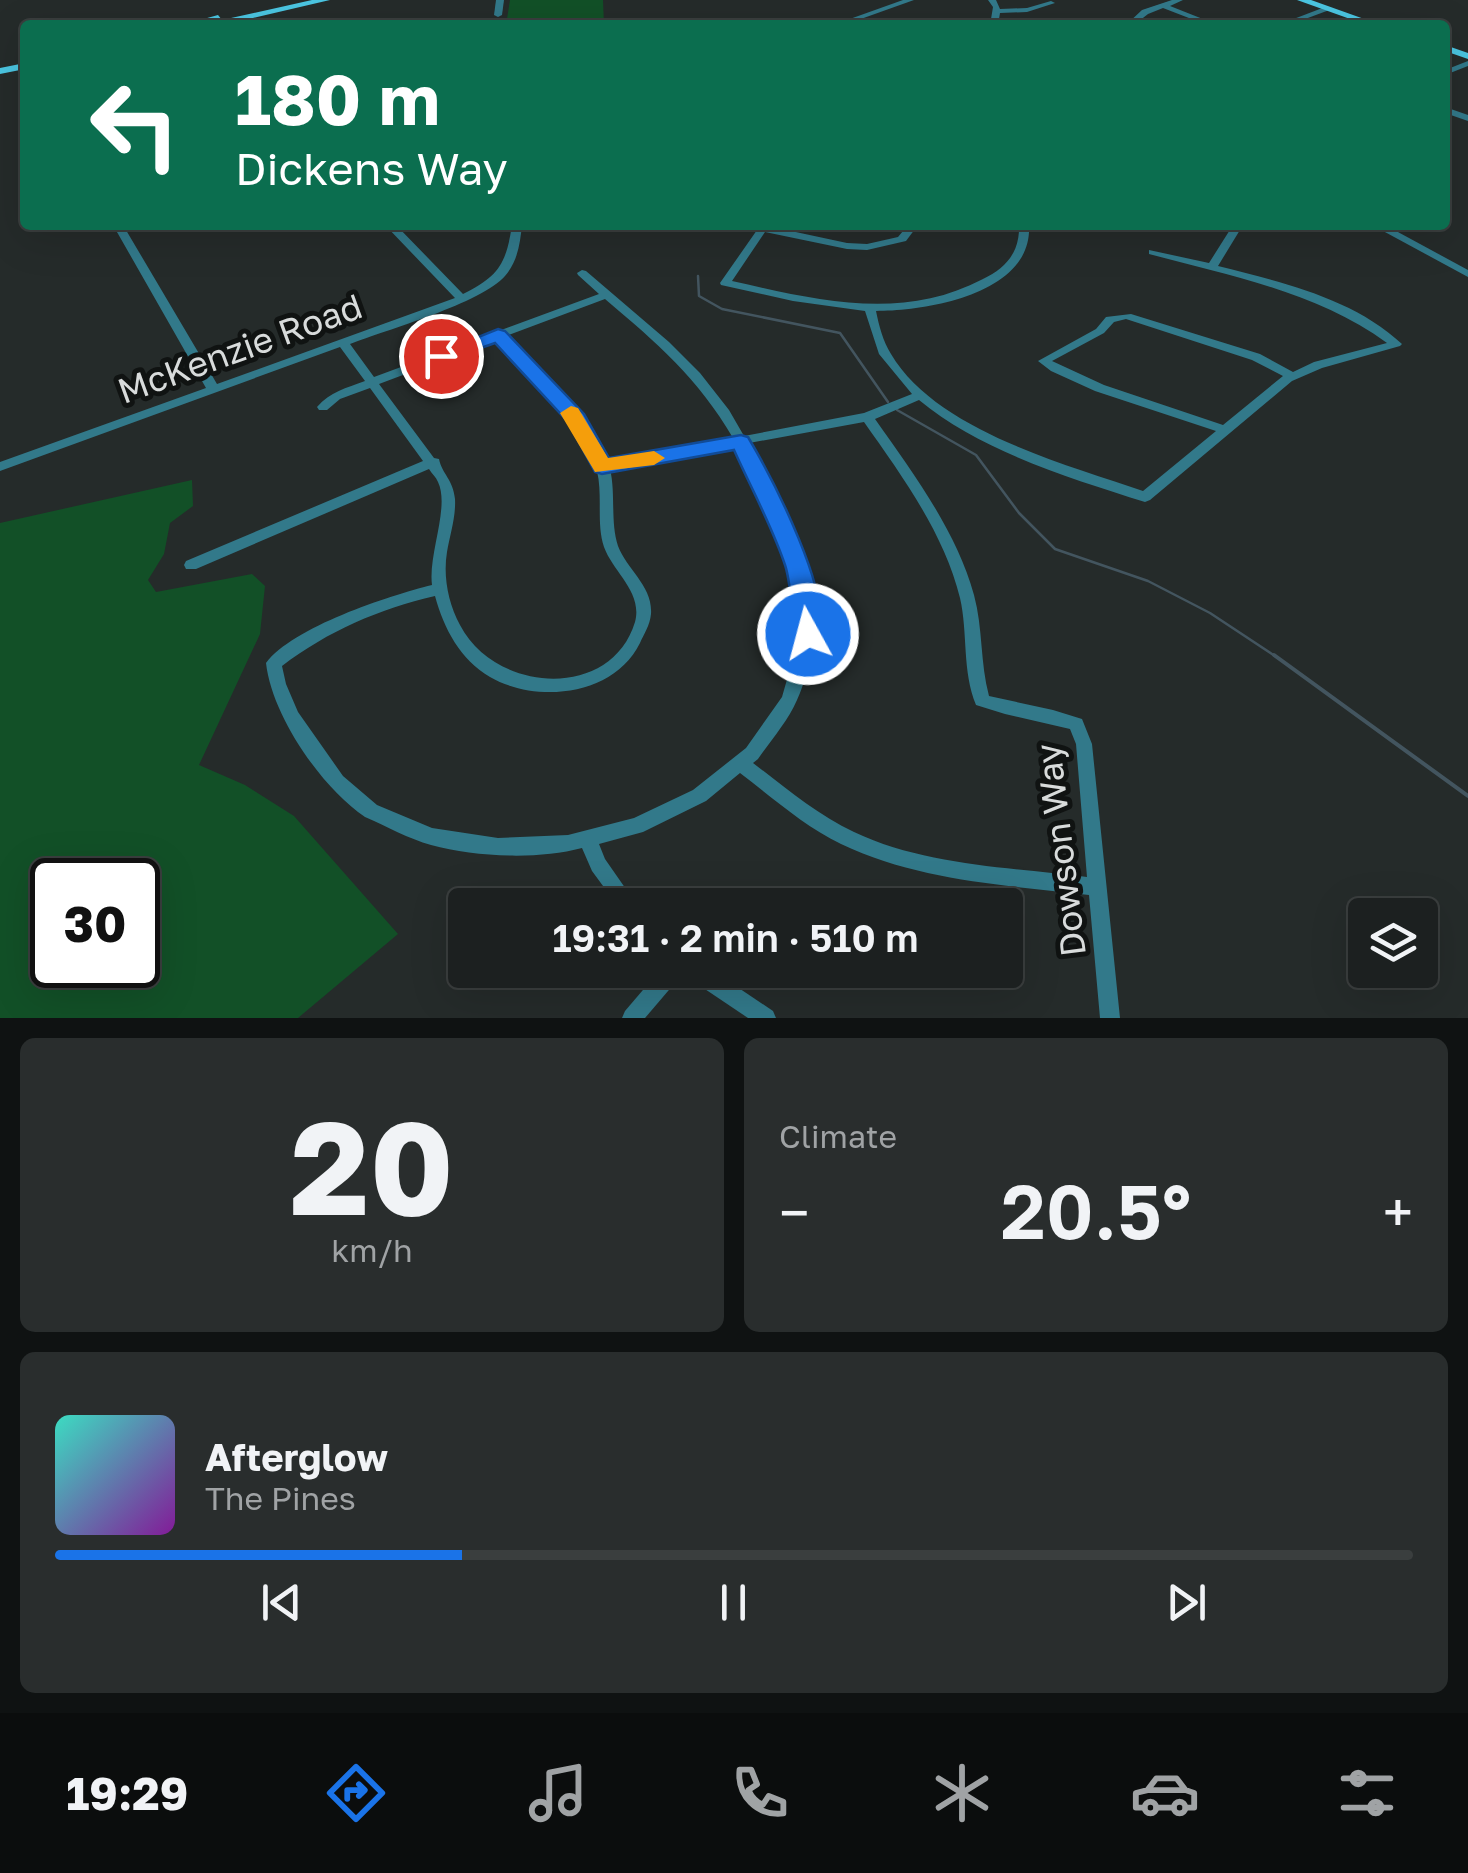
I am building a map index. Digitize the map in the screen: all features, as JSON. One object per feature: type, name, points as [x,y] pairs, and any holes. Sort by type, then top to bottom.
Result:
[{"type":"main road","points":[[241,16],[302,0]]},
{"type":"main road","points":[[223,20],[325,0]]},
{"type":"main road","points":[[1302,0],[1361,20]]},
{"type":"street","points":[[498,15],[500,0]]},
{"type":"street","points":[[879,0],[892,6]]},
{"type":"street","points":[[851,20],[910,0]]},
{"type":"street","points":[[1136,20],[1145,12],[1178,0]]},
{"type":"street","points":[[976,4],[1027,10],[1051,3]]},
{"type":"street","points":[[1162,6],[1200,20]]},
{"type":"street","points":[[1296,19],[1328,9]]},
{"type":"street","points":[[121,230],[214,390]]},
{"type":"street","points":[[395,230],[462,299]]},
{"type":"street","name":"McKenzie Road","points":[[0,467],[462,299],[494,283],[504,272],[514,253],[516,230]]},
{"type":"street","points":[[762,230],[724,282],[832,306],[870,310],[908,307],[977,290],[1005,271],[1020,254],[1023,230]]},
{"type":"street","points":[[774,230],[867,247],[902,239],[908,230]]},
{"type":"street","points":[[1211,268],[1235,230]]},
{"type":"street","points":[[1386,230],[1468,274]]},
{"type":"street","points":[[870,310],[888,361],[936,408],[999,442],[1146,498],[1292,376],[1396,344],[1383,333],[1308,297],[1154,252]]},
{"type":"street","points":[[441,589],[382,606],[292,648],[274,663],[275,678],[306,739],[331,777],[370,810],[426,836],[488,848],[559,847],[634,829],[696,798],[741,764],[773,728],[792,692],[808,634],[808,608],[796,564],[741,442],[708,390],[582,273]]},
{"type":"street","points":[[323,407],[336,396],[606,295]]},
{"type":"street","points":[[1224,430],[1082,380],[1044,361],[1100,331],[1110,320],[1127,316],[1256,357],[1292,376]]},
{"type":"street","points":[[343,343],[446,483],[451,510],[438,566],[441,589],[456,633],[478,662],[503,679],[536,687],[574,684],[607,668],[631,646],[642,621],[642,594],[614,554],[602,466],[577,419],[498,335]]},
{"type":"street","points":[[602,466],[867,416],[921,395]]},
{"type":"street","name":"Dowson Way","points":[[867,416],[956,565],[967,596],[975,679],[982,700],[1006,710],[1056,715],[1076,724],[1084,744],[1110,1018]]},
{"type":"street","points":[[191,565],[434,462]]},
{"type":"street","points":[[741,764],[816,820],[851,840],[891,854],[934,864],[1098,887]]},
{"type":"street","points":[[588,840],[598,865],[615,888]]},
{"type":"street","points":[[632,1018],[658,988]]},
{"type":"street","points":[[721,988],[766,1018]]},
{"type":"green space","points":[[510,0],[603,0],[604,20],[507,20]]},
{"type":"green space","points":[[192,480],[193,506],[170,523],[164,554],[148,580],[156,592],[252,574],[265,586],[260,634],[199,765],[245,785],[294,816],[398,934],[298,1018],[0,1018],[0,523]]},
{"type":"waterway","points":[[698,276],[699,296],[722,309],[840,333],[888,402]]},
{"type":"waterway","points":[[897,410],[976,455],[1019,513],[1055,549],[1148,581],[1210,613],[1278,658]]},
{"type":"waterway","points":[[1274,655],[1468,796]]},
{"type":"slow traffic","points":[[571,413],[602,466],[654,458]]},
{"type":"route","points":[[441,356],[498,335],[577,419],[602,466],[741,442],[796,564],[808,608],[808,634]]}]
